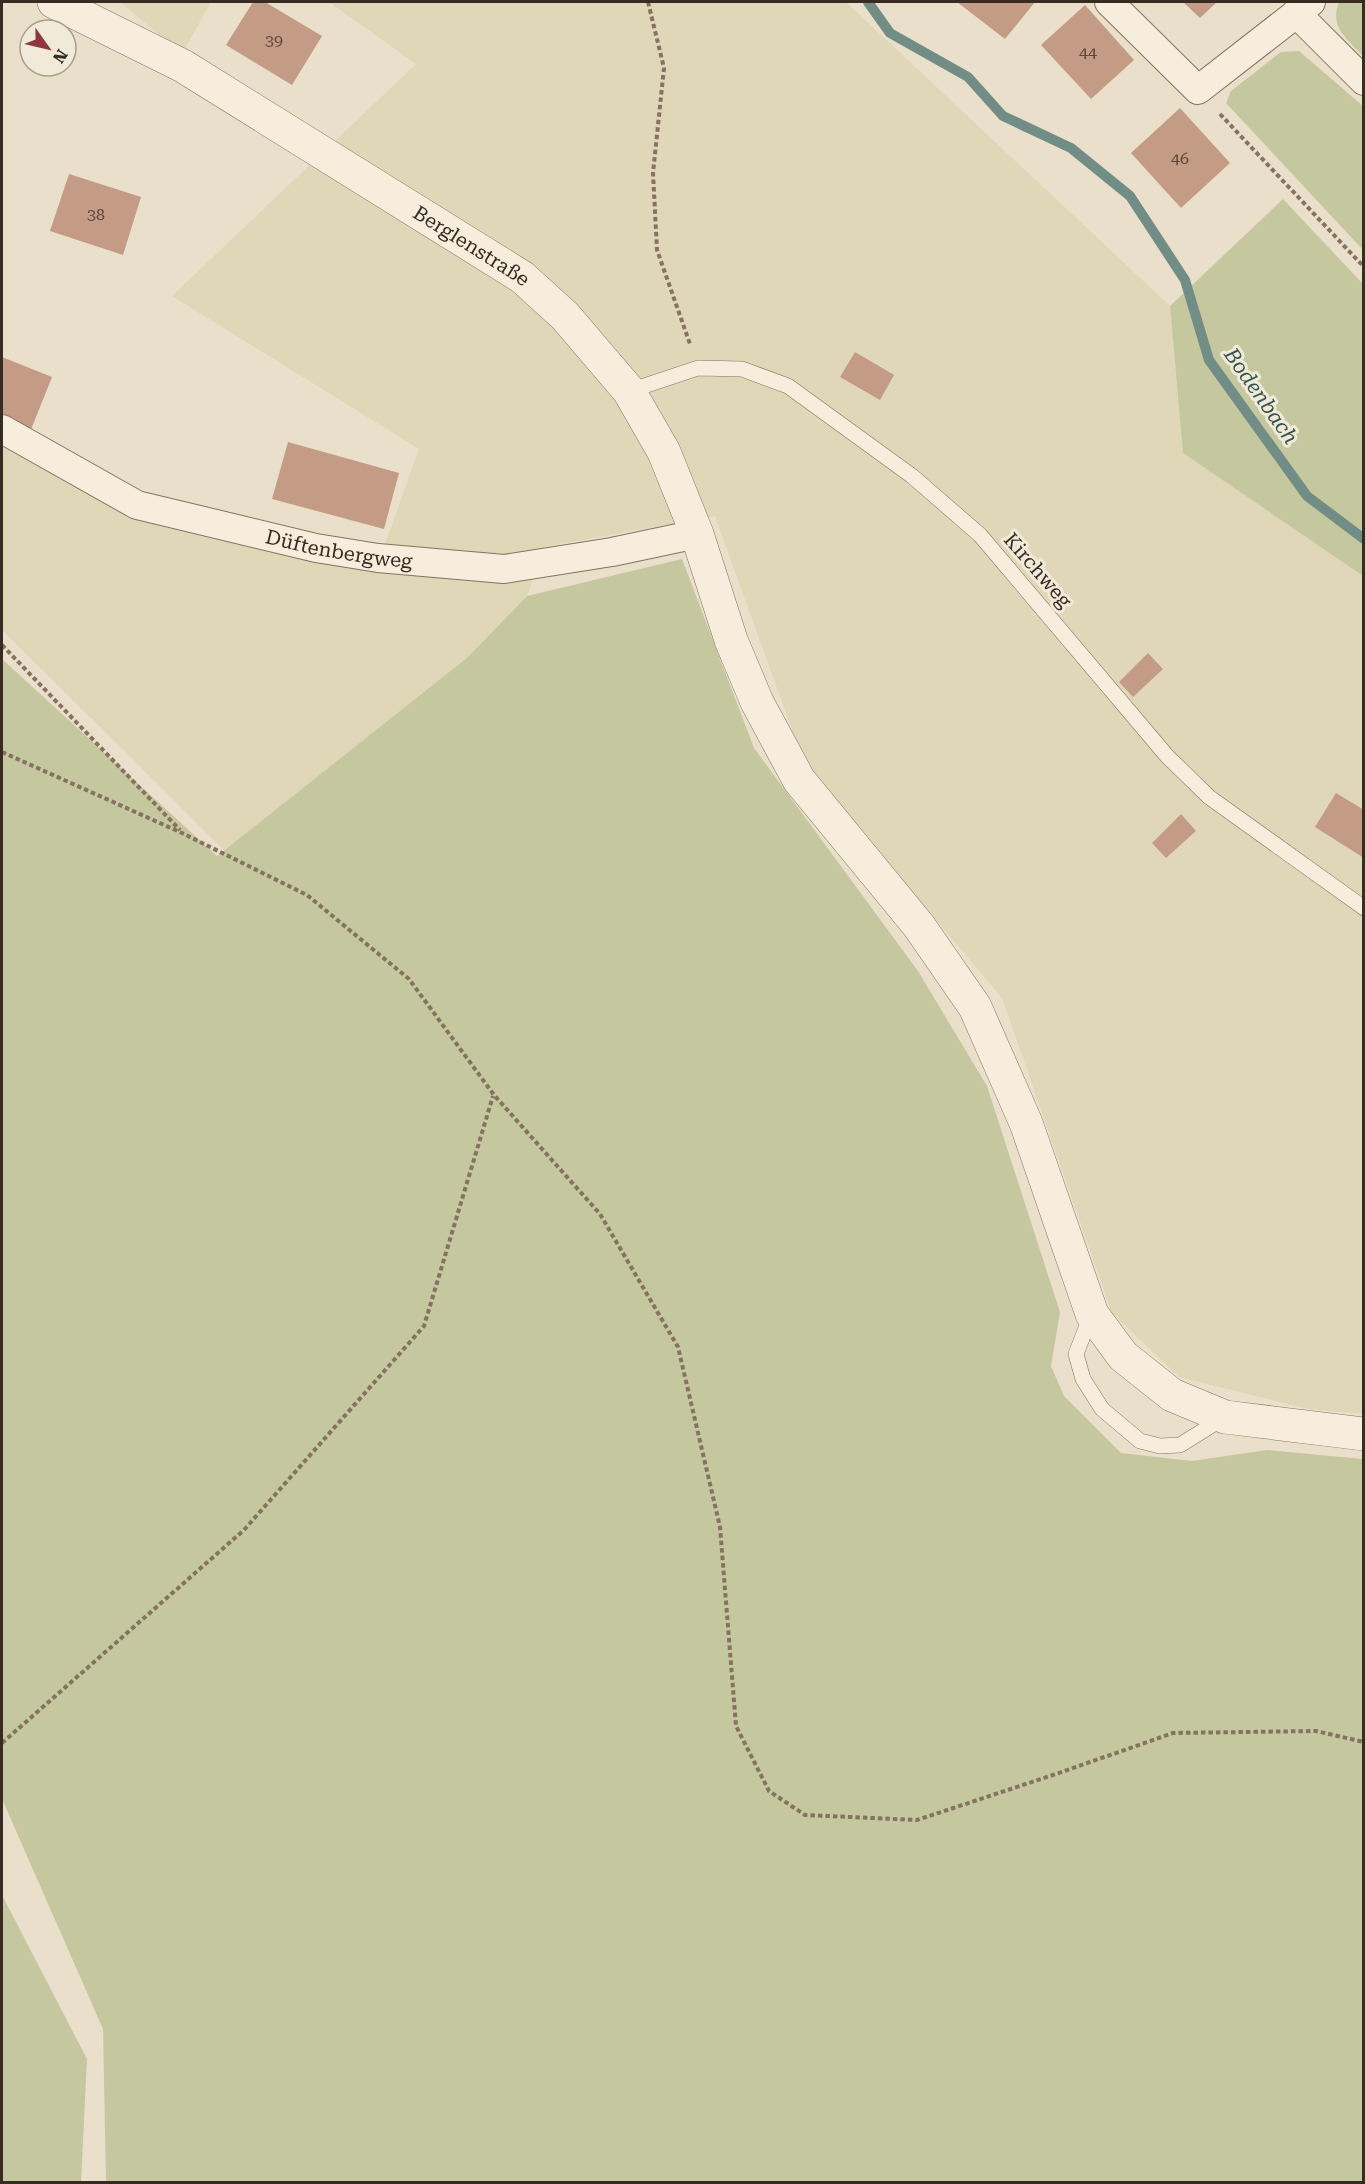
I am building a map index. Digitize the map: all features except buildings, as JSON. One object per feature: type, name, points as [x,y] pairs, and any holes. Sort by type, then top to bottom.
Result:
[{"type":"street","name":"Berglenstraße","points":[[54,2],[183,66],[522,277],[565,316],[629,391],[664,452],[697,534],[731,640],[757,702],[799,780],[919,926],[975,1007],[1026,1123],[1092,1314],[1123,1356],[1172,1395],[1225,1418],[1364,1434]]},
{"type":"street","points":[[1108,2],[1198,90],[1303,7],[1364,81]]},
{"type":"street","name":"Düftenbergweg","points":[[2,429],[137,505],[316,548],[378,558],[504,569],[612,552],[697,534]]},
{"type":"lane","name":"Kirchweg","points":[[629,391],[698,368],[742,369],[788,386],[912,476],[980,535],[1167,756],[1209,797],[1364,908]]},
{"type":"lane","points":[[1092,1314],[1076,1353],[1083,1379],[1102,1409],[1140,1441],[1160,1446],[1180,1445],[1225,1418]]},
{"type":"path","points":[[648,2],[664,68],[653,173],[657,250],[698,368]]},
{"type":"path","points":[[1198,90],[1364,267]]},
{"type":"path","points":[[2,645],[182,833]]},
{"type":"path","points":[[2,752],[182,833],[307,895],[410,979],[494,1095],[600,1214],[678,1347],[720,1527],[736,1726],[770,1791],[805,1815],[917,1820],[1173,1733],[1316,1731],[1364,1742]]},
{"type":"path","points":[[2,1743],[244,1530],[424,1326],[494,1095]]},
{"type":"shaded area","points":[[120,2],[211,2],[182,54]]},
{"type":"shaded area","points":[[329,2],[846,2],[1170,306],[1183,453],[1363,576],[1363,1414],[1309,1409],[1179,1377],[1112,1313],[1002,998],[804,763],[715,516],[544,547],[527,596],[468,657],[224,850],[2,630],[2,436],[134,512],[378,564],[419,449],[172,296],[416,64]]},
{"type":"green space","points":[[1339,2],[1363,2],[1363,56],[1338,26],[1336,19]]},
{"type":"green space","points":[[1299,51],[1363,106],[1363,250],[1226,103],[1231,91],[1281,52]]},
{"type":"green space","points":[[1283,199],[1363,284],[1363,576],[1183,453],[1170,306]]},
{"type":"green space","points":[[682,559],[754,748],[918,971],[987,1086],[1060,1312],[1051,1366],[1064,1396],[1121,1453],[1192,1461],[1267,1450],[1363,1459],[1363,2182],[106,2182],[103,2029],[2,1799],[2,659],[217,856],[468,657],[527,596]]},
{"type":"green space","points":[[2,1895],[87,2059],[81,2182],[2,2182]]},
{"type":"waterway","name":"Bodenbach","points":[[868,2],[890,33],[968,77],[1003,116],[1071,148],[1130,196],[1185,280],[1209,360],[1307,496],[1364,539]]}]
